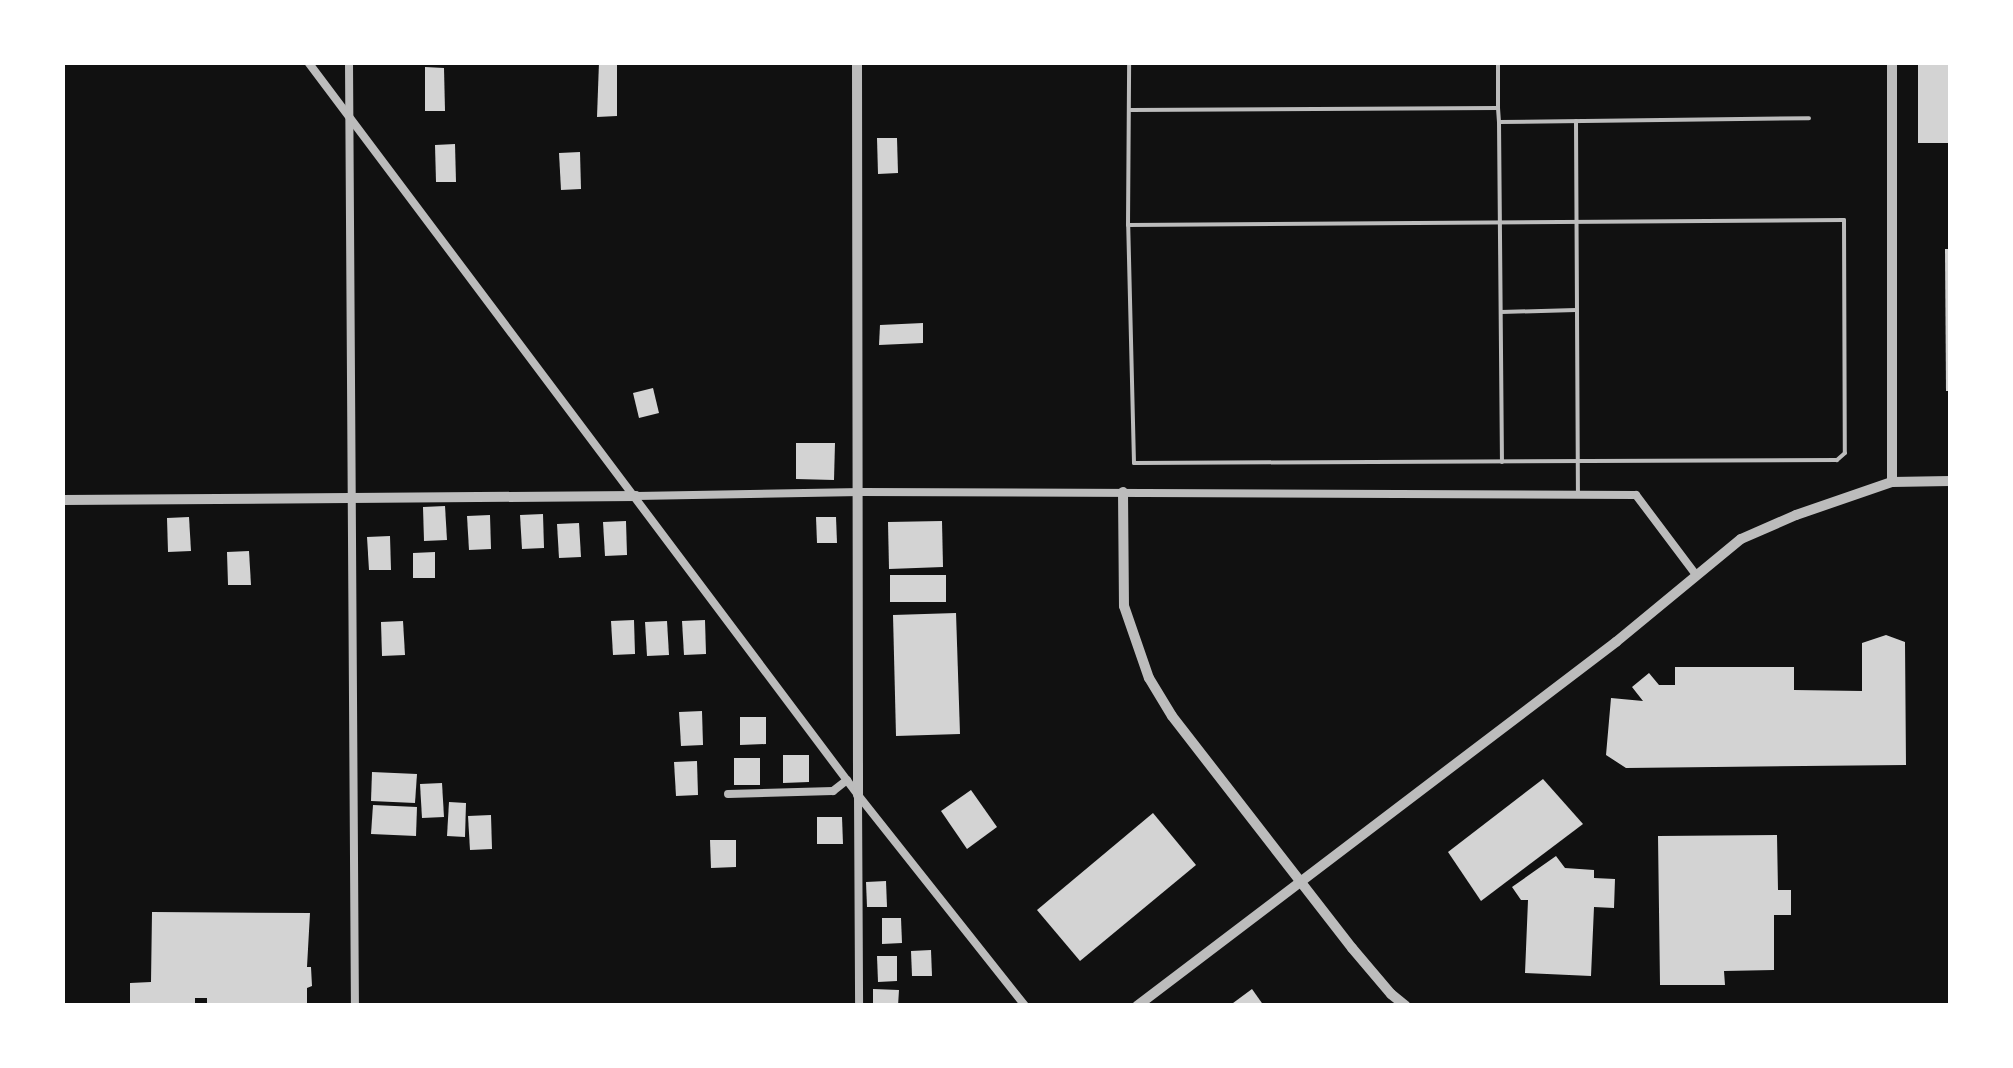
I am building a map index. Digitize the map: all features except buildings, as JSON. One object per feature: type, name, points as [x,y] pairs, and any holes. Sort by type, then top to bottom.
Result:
[{"type":"street","points":[[308,62],[847,780],[1024,1006]]},
{"type":"street","points":[[349,62],[355,1006]]},
{"type":"street","points":[[858,62],[859,1006]]},
{"type":"street","points":[[1892,62],[1892,482]]},
{"type":"street","points":[[1137,1006],[1616,642],[1741,539],[1796,514],[1892,482],[1950,481]]},
{"type":"street","points":[[62,500],[861,492],[1636,496],[1696,574]]},
{"type":"street","points":[[1123,492],[1124,606],[1150,678],[1172,716],[1391,994],[1406,1006]]},
{"type":"street","points":[[728,794],[833,791],[847,780]]},
{"type":"lane","points":[[1128,225],[1844,220],[1845,453],[1837,460],[1134,463],[1128,225],[1129,62]]},
{"type":"lane","points":[[1498,62],[1502,462]]},
{"type":"lane","points":[[1130,110],[1498,108]]},
{"type":"lane","points":[[1499,122],[1808,118]]},
{"type":"lane","points":[[1576,121],[1578,494]]},
{"type":"lane","points":[[1501,312],[1577,310]]}]
